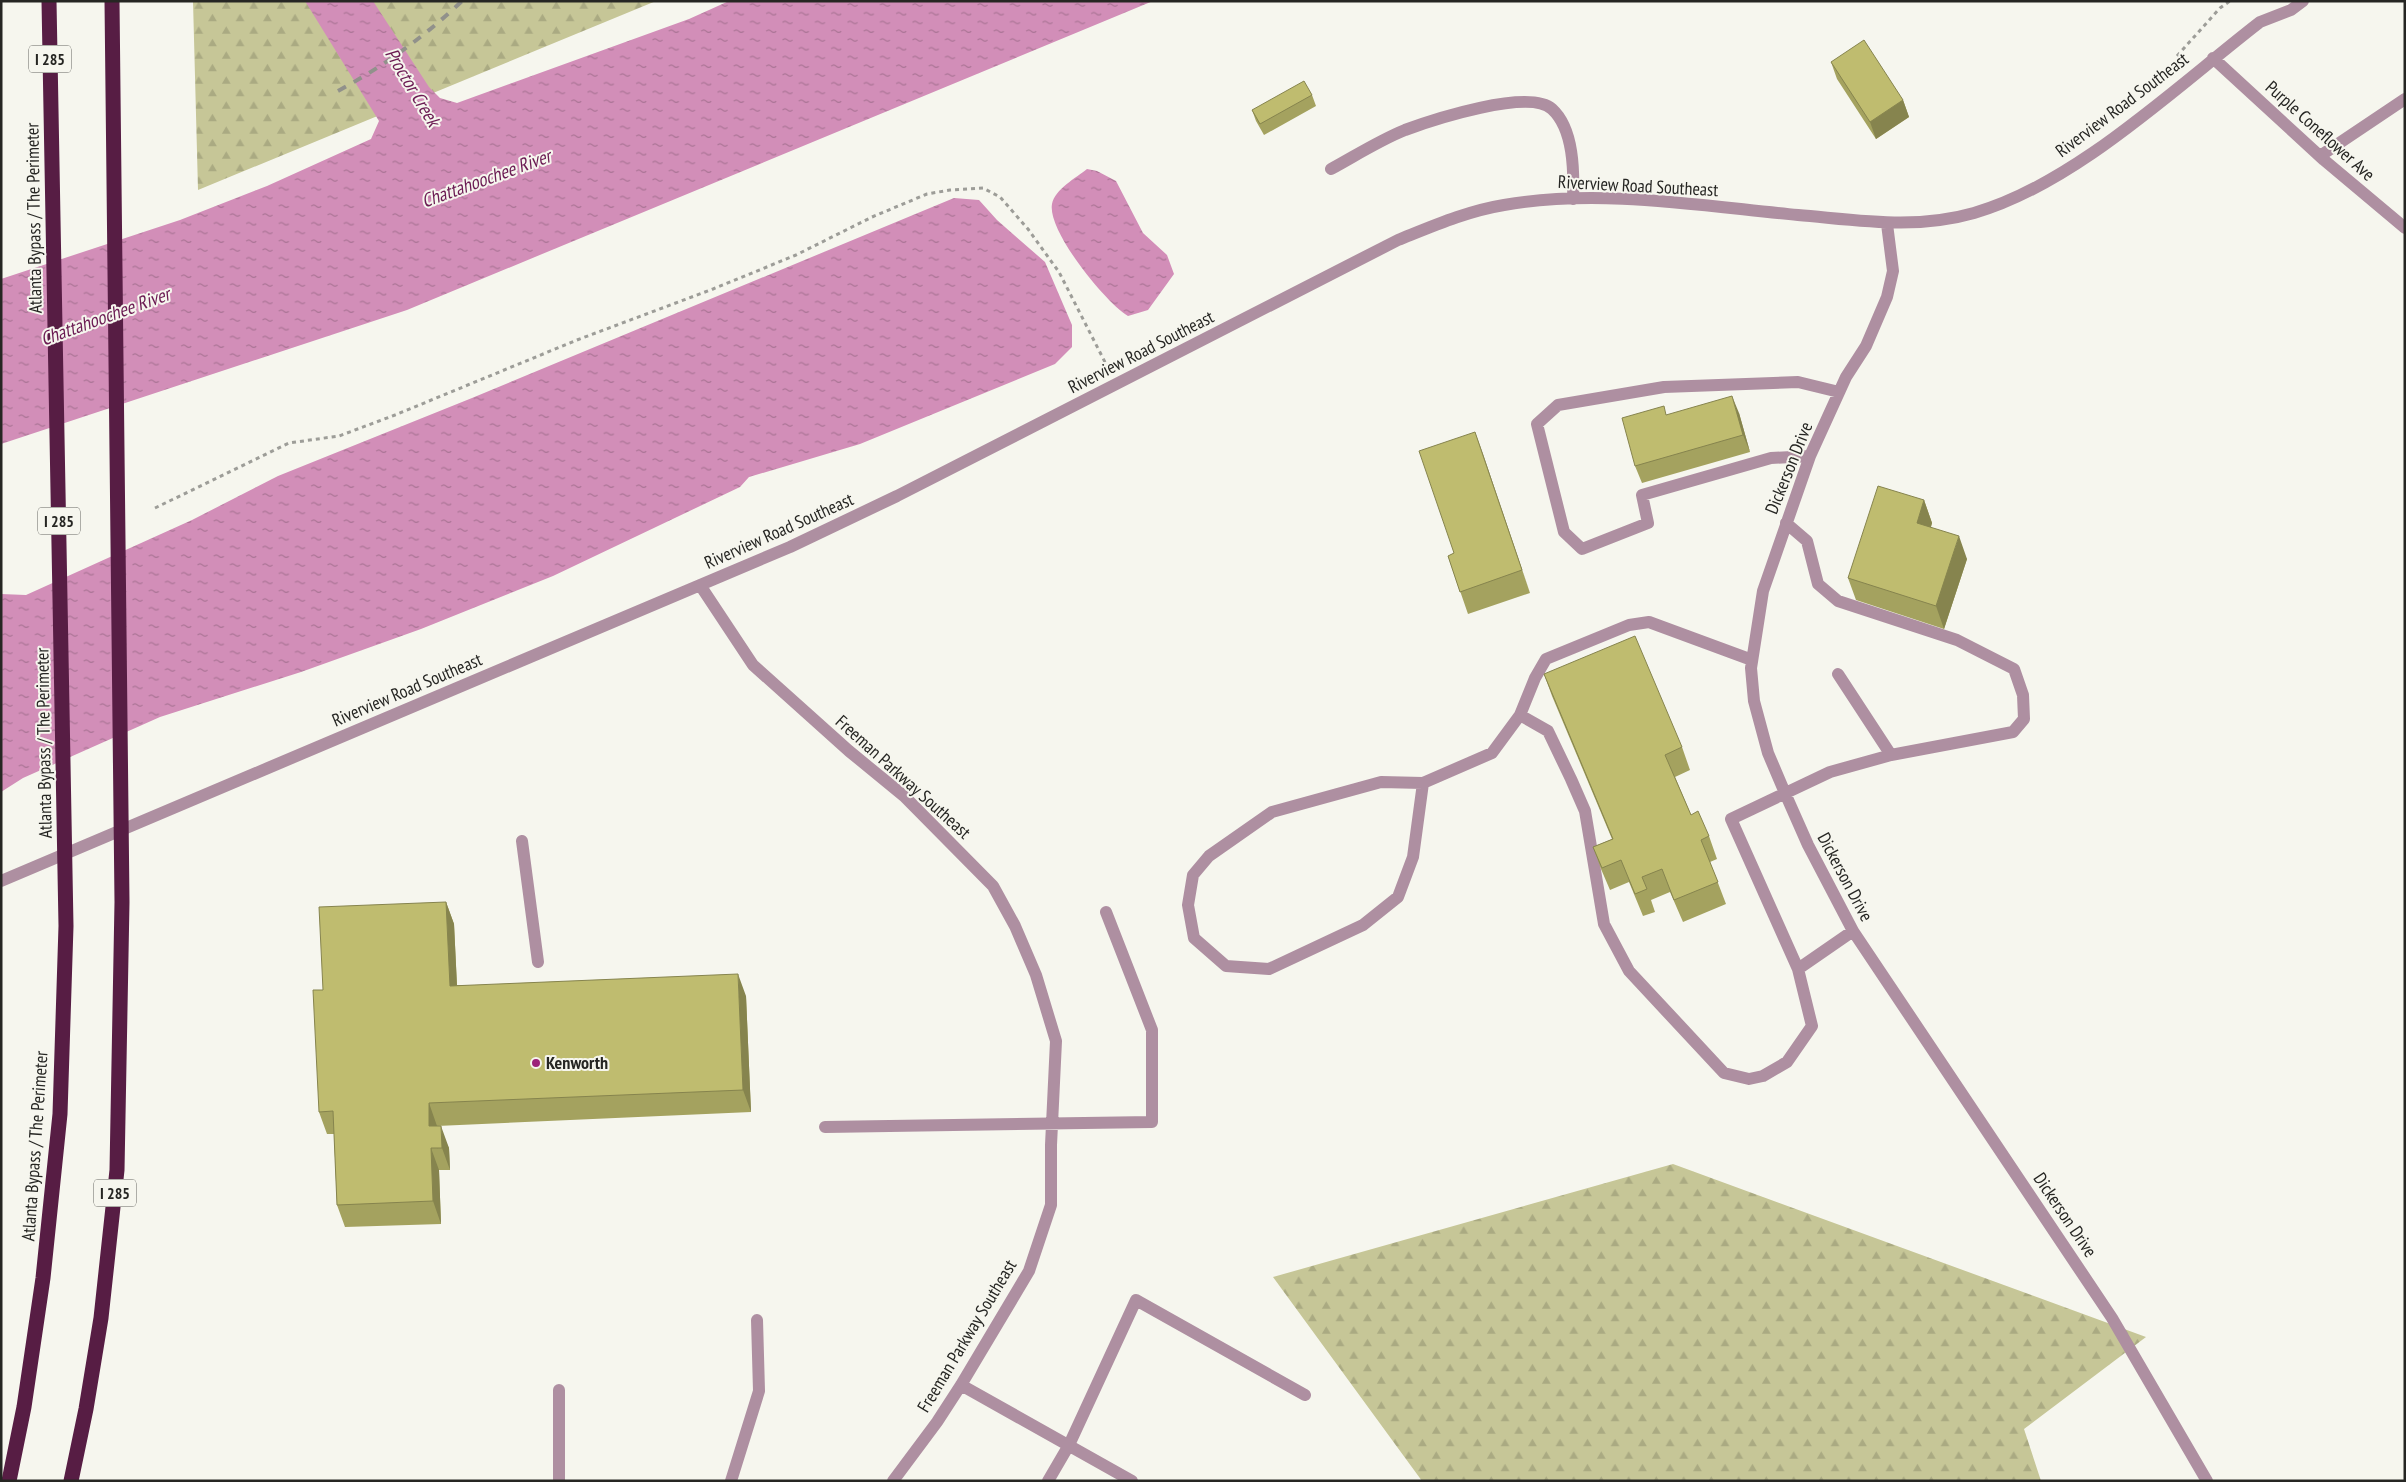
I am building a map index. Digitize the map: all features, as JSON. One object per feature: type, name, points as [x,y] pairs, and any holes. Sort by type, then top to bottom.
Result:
[{"type":"highway","name":"Atlanta Bypass / The Perimeter","points":[[8,1481],[24,1406],[44,1268],[60,1114],[66,926],[49,1]]},
{"type":"highway","name":"I 285","points":[[71,1481],[86,1409],[101,1318],[117,1170],[122,902],[112,1]]},
{"type":"street","name":"Riverview Road Southeast","points":[[1,881],[790,547],[862,513],[1398,240],[1449,219],[1504,205],[1554,198],[1661,203],[1887,224],[1933,222],[1975,213],[2017,197],[2080,161],[2260,22],[2291,10],[2303,1]]},
{"type":"street","name":"Purple Coneflower Ave","points":[[2213,58],[2320,156],[2405,228]]},
{"type":"street","points":[[2320,156],[2405,99]]},
{"type":"street","points":[[1331,168],[1405,131],[1485,106],[1532,101],[1552,108],[1564,128],[1574,162],[1573,199]]},
{"type":"street","name":"Dickerson Drive","points":[[1887,224],[1893,272],[1887,297],[1866,346],[1839,392],[1810,456],[1799,493],[1786,523],[1763,591],[1752,660],[1754,701],[1768,753],[1808,844],[1853,931],[2112,1318],[2207,1481]]},
{"type":"street","points":[[1810,456],[1771,458],[1642,495],[1648,523],[1582,549],[1564,532],[1537,424],[1558,405],[1664,387],[1798,382],[1839,392]]},
{"type":"street","points":[[1520,715],[1548,731],[1585,811],[1604,924],[1629,971],[1724,1073],[1749,1079],[1763,1076],[1787,1062],[1812,1026],[1798,970],[1731,819],[1830,772],[1891,755],[2013,732],[2024,719],[2023,694],[2014,669],[1957,640],[1838,601],[1818,584],[1807,541],[1786,523]]},
{"type":"street","name":"Freeman Parkway Southeast","points":[[700,585],[753,665],[848,752],[904,796],[994,886],[1015,926],[1036,975],[1056,1041],[1051,1125],[1051,1205],[1029,1271],[937,1422],[893,1481]]},
{"type":"street","points":[[1423,783],[1413,857],[1398,897],[1363,925],[1269,969],[1226,966],[1194,938],[1188,905],[1193,875],[1209,856],[1272,812],[1381,782],[1423,783],[1492,753],[1520,715],[1535,678],[1546,659],[1629,625],[1649,622],[1752,660]]},
{"type":"street","points":[[1838,674],[1891,755]]},
{"type":"street","points":[[522,840],[538,962]]},
{"type":"street","points":[[824,1127],[1152,1122],[1152,1030],[1106,912]]},
{"type":"street","points":[[1798,970],[1853,931]]},
{"type":"street","points":[[1048,1481],[1069,1445],[1136,1300],[1305,1396]]},
{"type":"street","points":[[731,1481],[760,1391],[757,1320]]},
{"type":"street","points":[[961,1384],[1132,1481]]},
{"type":"street","points":[[559,1390],[559,1481]]},
{"type":"path","points":[[2177,56],[2220,8],[2230,1]]},
{"type":"path","points":[[155,508],[288,443],[339,436],[395,415],[576,340],[796,255],[927,194],[950,190],[983,188],[1000,198],[1028,229],[1059,272],[1116,383]]},
{"type":"green space","points":[[193,1],[656,1],[198,190]]},
{"type":"green space","points":[[1673,1164],[2146,1337],[2024,1429],[2041,1481],[1422,1481],[1273,1277]]},
{"type":"water","points":[[305,1],[373,1],[429,87],[440,98],[457,103],[689,19],[729,1],[1153,1],[407,310],[1,444],[1,279],[180,220],[267,186],[371,139],[379,121]]},
{"type":"water","points":[[1087,169],[1097,171],[1116,181],[1143,233],[1167,255],[1174,274],[1148,310],[1128,316],[1118,309],[1080,265],[1059,231],[1053,216],[1052,204],[1054,199],[1061,189]]},
{"type":"water","points":[[954,198],[979,200],[997,220],[1045,262],[1072,325],[1072,347],[1055,364],[860,444],[749,477],[740,487],[553,576],[421,629],[301,672],[160,717],[23,778],[1,792],[1,594],[26,595],[192,520],[278,476],[472,398]]},
{"type":"building","points":[[1864,40],[1903,100],[1870,122],[1831,62]]},
{"type":"building","points":[[1304,81],[1312,95],[1260,124],[1252,110]]},
{"type":"building","points":[[1732,396],[1743,435],[1635,466],[1622,418],[1664,406],[1666,415]]},
{"type":"building","points":[[1475,432],[1522,570],[1460,592],[1448,556],[1454,553],[1419,451]]},
{"type":"building","points":[[1878,486],[1924,500],[1917,523],[1959,536],[1936,606],[1848,578]]},
{"type":"building","points":[[1635,636],[1682,747],[1665,755],[1691,815],[1698,811],[1709,836],[1701,840],[1718,882],[1674,900],[1662,869],[1642,877],[1647,889],[1635,894],[1621,860],[1602,868],[1593,847],[1613,839],[1544,674]]},
{"type":"building","name":"Kenworth","points":[[446,902],[450,986],[738,974],[743,1090],[429,1103],[429,1126],[441,1126],[442,1148],[431,1148],[433,1201],[337,1205],[333,1111],[319,1112],[313,990],[323,990],[319,907]]},
{"type":"railway","points":[[338,91],[403,50],[462,1]]},
{"type":"place","name":"Kenworth","points":[[536,1063]]},
{"type":"water label","name":"Proctor Creek","points":[[413,87]]},
{"type":"water label","name":"Chattahoochee River","points":[[486,178]]},
{"type":"water label","name":"Chattahoochee River","points":[[105,316]]}]
